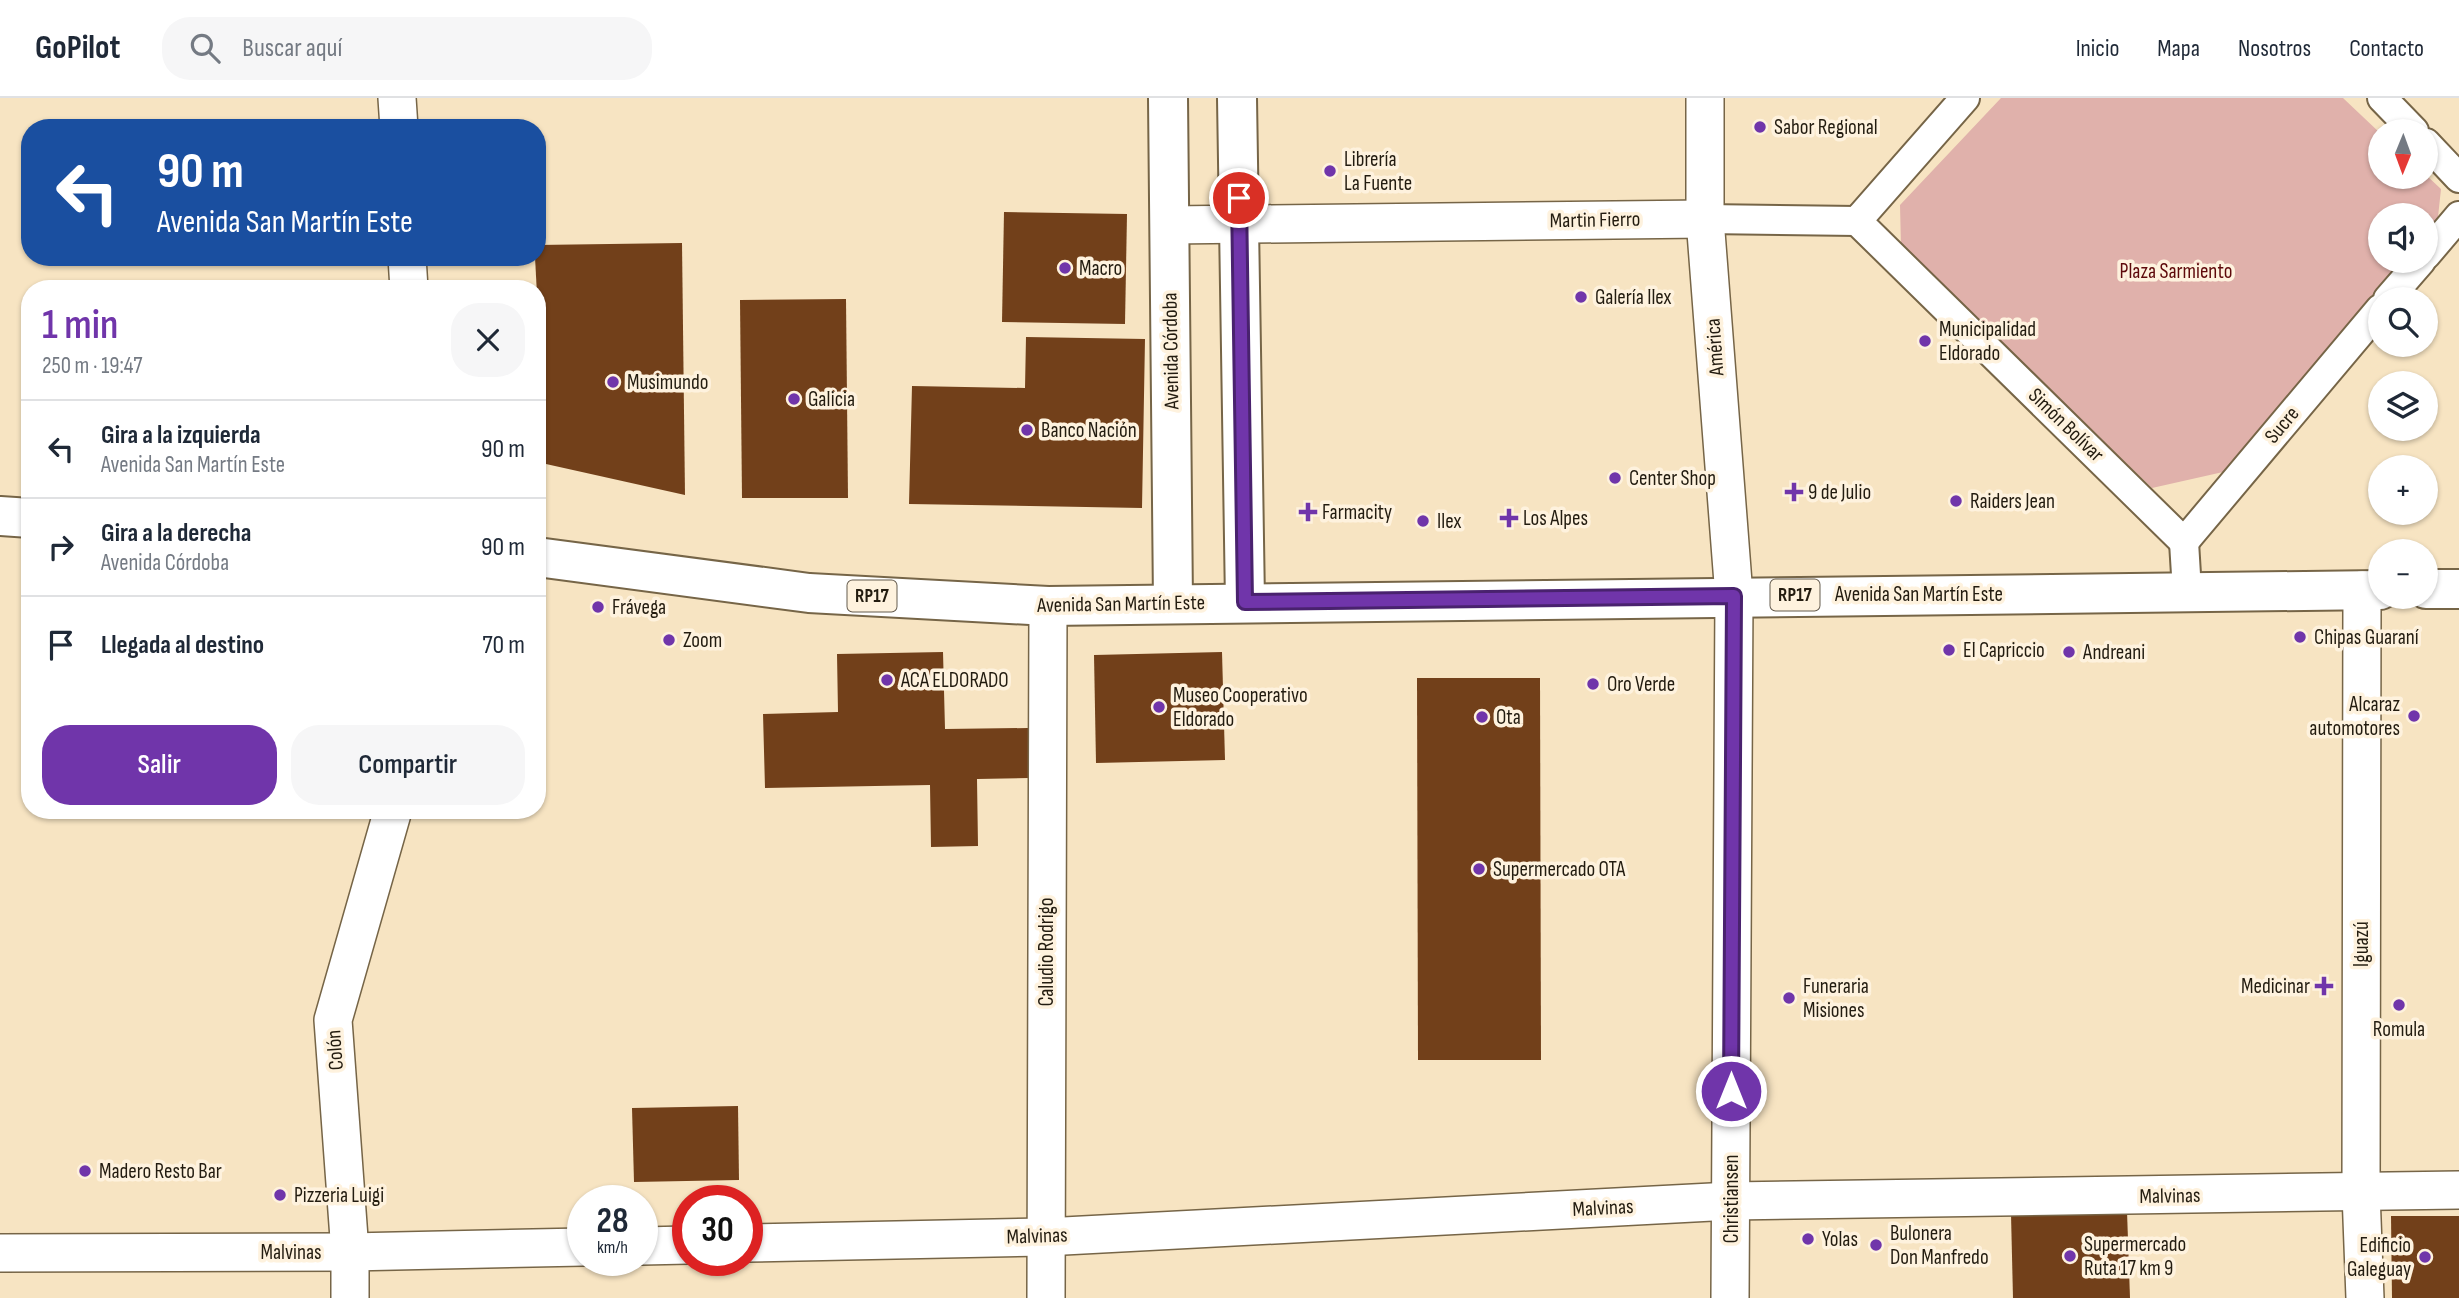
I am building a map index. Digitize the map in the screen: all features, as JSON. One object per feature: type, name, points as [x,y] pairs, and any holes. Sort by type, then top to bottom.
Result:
[{"type":"main road","name":"Avenida Córdoba","points":[[1168,98],[1174,603]]},
{"type":"main road","points":[[1237,98],[1245,602]]},
{"type":"main road","points":[[0,516],[21,517]]},
{"type":"main road","name":"Avenida San Martín Este","points":[[546,557],[809,593],[1048,606],[2368,590]]},
{"type":"main road","points":[[2438,589],[2459,589]]},
{"type":"street","points":[[397,98],[398,119]]},
{"type":"street","name":"América","points":[[1705,98],[1705,219],[1734,596]]},
{"type":"street","points":[[1857,221],[1965,98]]},
{"type":"street","points":[[2382,98],[2402,119]]},
{"type":"street","points":[[2438,156],[2459,178]]},
{"type":"street","points":[[2438,241],[2459,216]]},
{"type":"street","name":"Martin Fierro","points":[[1170,225],[1705,219],[1857,221]]},
{"type":"street","name":"Simón Bolívar","points":[[1857,221],[2184,542]]},
{"type":"street","points":[[2398,287],[2411,273]]},
{"type":"street","name":"Sucre","points":[[2184,542],[2368,323]]},
{"type":"street","points":[[2184,542],[2187,592]]},
{"type":"street","name":"Christiansen","points":[[1730,1298],[1734,596]]},
{"type":"street","name":"Caludio Rodrigo","points":[[1046,1298],[1048,606]]},
{"type":"street","name":"Iguazú","points":[[2365,1298],[2361,1194],[2371,609]]},
{"type":"street","name":"Colón","points":[[350,1298],[350,1252],[333,1020],[390,819]]},
{"type":"street","name":"Malvinas","points":[[763,1243],[1045,1237],[1731,1201],[2361,1194],[2459,1190]]},
{"type":"street","name":"Malvinas","points":[[0,1253],[350,1252],[567,1247]]},
{"type":"green space","name":"Plaza Sarmiento","points":[[2001,98],[2343,98],[2368,122],[2368,189],[2438,189],[2438,186],[2441,189],[2438,217],[2438,203],[2368,203],[2368,273],[2409,273],[2397,287],[2368,287],[2368,319],[2232,470],[2152,488],[1901,247],[1900,205]]},
{"type":"building","name":"Macro","points":[[1004,212],[1127,214],[1125,324],[1002,322]]},
{"type":"building","name":"Musimundo","points":[[682,243],[685,495],[546,464],[546,280],[536,280],[535,266],[546,266],[546,245]]},
{"type":"building","name":"Galicia","points":[[846,299],[848,498],[742,498],[740,300]]},
{"type":"building","name":"Banco Nación","points":[[1026,337],[1145,339],[1142,508],[909,504],[912,386],[1025,388]]},
{"type":"building","points":[[943,652],[945,729],[1028,728],[1029,778],[977,779],[978,846],[931,847],[930,785],[765,788],[763,714],[838,712],[837,654]]},
{"type":"building","name":"Museo Cooperativo Eldorado","points":[[1222,652],[1225,760],[1096,763],[1094,655]]},
{"type":"building","name":"Supermercado OTA","points":[[1417,678],[1540,678],[1541,1060],[1418,1060]]},
{"type":"building","points":[[738,1106],[739,1180],[634,1182],[632,1108]]},
{"type":"building","name":"Supermercado Ruta 17 km 9","points":[[2127,1211],[2130,1298],[2013,1298],[2011,1214]]},
{"type":"building","name":"Edificio Galeguay","points":[[2391,1216],[2459,1216],[2459,1298],[2392,1298]]},
{"type":"place","name":"Sabor Regional","points":[[1760,127]]},
{"type":"place","name":"Librería La Fuente","points":[[1330,171]]},
{"type":"place","name":"Macro","points":[[1065,268]]},
{"type":"place","name":"Galería Ilex","points":[[1581,297]]},
{"type":"place","name":"Municipalidad Eldorado","points":[[1925,341]]},
{"type":"place","name":"Musimundo","points":[[613,382]]},
{"type":"place","name":"Galicia","points":[[794,399]]},
{"type":"place","name":"Banco Nación","points":[[1027,430]]},
{"type":"place","name":"Center Shop","points":[[1615,478]]},
{"type":"place","name":"9 de Julio","points":[[1794,492]]},
{"type":"place","name":"Raiders Jean","points":[[1956,501]]},
{"type":"place","name":"Farmacity","points":[[1308,512]]},
{"type":"place","name":"Los Alpes","points":[[1509,518]]},
{"type":"place","name":"Ilex","points":[[1423,521]]},
{"type":"place","name":"Frávega","points":[[598,607]]},
{"type":"place","name":"Chipas Guaraní","points":[[2300,637]]},
{"type":"place","name":"Zoom","points":[[669,640]]},
{"type":"place","name":"El Capriccio","points":[[1949,650]]},
{"type":"place","name":"Andreani","points":[[2069,652]]},
{"type":"place","name":"ACA ELDORADO","points":[[887,680]]},
{"type":"place","name":"Oro Verde","points":[[1593,684]]},
{"type":"place","name":"Museo Cooperativo Eldorado","points":[[1159,707]]},
{"type":"place","name":"Alcaraz automotores","points":[[2414,716]]},
{"type":"place","name":"Ota","points":[[1482,717]]},
{"type":"place","name":"Supermercado OTA","points":[[1479,869]]},
{"type":"place","name":"Medicinar","points":[[2324,986]]},
{"type":"place","name":"Funeraria Misiones","points":[[1789,998]]},
{"type":"place","name":"Romula","points":[[2399,1005]]},
{"type":"place","name":"Madero Resto Bar","points":[[85,1171]]},
{"type":"place","name":"Pizzeria Luigi","points":[[280,1195]]},
{"type":"place","name":"Yolas","points":[[1808,1239]]},
{"type":"place","name":"Bulonera Don Manfredo","points":[[1876,1245]]},
{"type":"place","name":"Supermercado Ruta 17 km 9","points":[[2070,1256]]},
{"type":"place","name":"Edificio Galeguay","points":[[2425,1257]]},
{"type":"route","points":[[1239,198],[1245,602],[1734,596],[1731,1091]]}]
